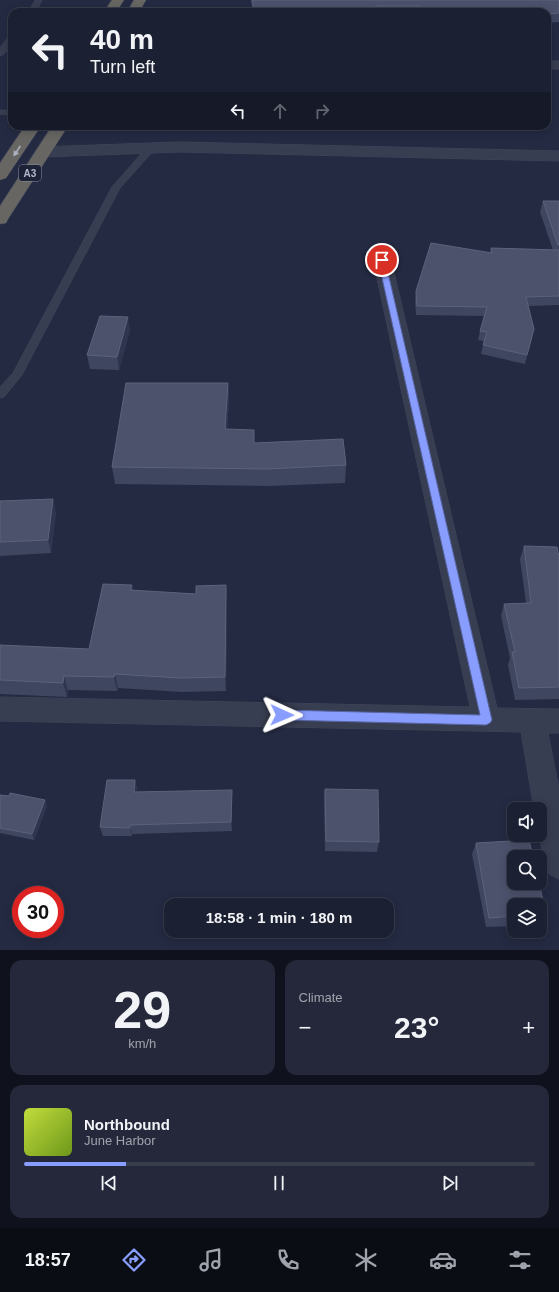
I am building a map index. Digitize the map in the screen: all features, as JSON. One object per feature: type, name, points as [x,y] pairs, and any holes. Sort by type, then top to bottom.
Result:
[{"type":"highway","name":"A3","points":[[0,175],[31,130]]},
{"type":"highway","name":"A3","points":[[0,219],[57,130]]},
{"type":"street","points":[[43,152],[187,148],[559,156]]},
{"type":"street","points":[[382,260],[486,720]]},
{"type":"street","points":[[0,709],[559,721]]},
{"type":"street","points":[[532,720],[559,864]]},
{"type":"lane","points":[[0,54],[8,43]]},
{"type":"lane","points":[[0,394],[17,375],[116,187],[151,148]]},
{"type":"building","points":[[252,0],[559,0],[559,13],[551,14],[551,8],[421,8],[420,6],[376,6],[376,8],[253,8]]},
{"type":"building","points":[[543,201],[559,201],[559,245],[558,245]]},
{"type":"building","points":[[431,243],[492,253],[491,248],[559,250],[559,296],[526,297],[534,329],[527,355],[483,345],[487,332],[480,331],[487,307],[417,306],[416,291]]},
{"type":"building","points":[[100,316],[128,317],[117,357],[87,355]]},
{"type":"building","points":[[126,383],[228,383],[225,429],[254,430],[254,443],[343,439],[346,465],[268,469],[112,467]]},
{"type":"building","points":[[53,499],[48,540],[0,542],[0,501]]},
{"type":"building","points":[[524,546],[557,547],[559,557],[559,687],[519,688],[512,652],[515,652],[504,604],[531,603]]},
{"type":"building","points":[[103,584],[132,585],[130,590],[196,594],[196,586],[226,585],[225,677],[180,678],[115,674],[114,677],[64,676],[63,683],[0,680],[0,645],[89,649]]},
{"type":"building","points":[[107,780],[135,780],[134,792],[232,790],[231,822],[130,825],[130,828],[100,827]]},
{"type":"building","points":[[325,789],[378,790],[379,842],[326,841]]},
{"type":"building","points":[[10,793],[45,800],[32,834],[0,828],[0,795],[9,796]]},
{"type":"building","points":[[529,842],[531,850],[507,850],[507,890],[541,890],[542,898],[507,898],[507,917],[489,918],[476,843]]},
{"type":"route","points":[[282,715],[486,720],[382,260]]}]
